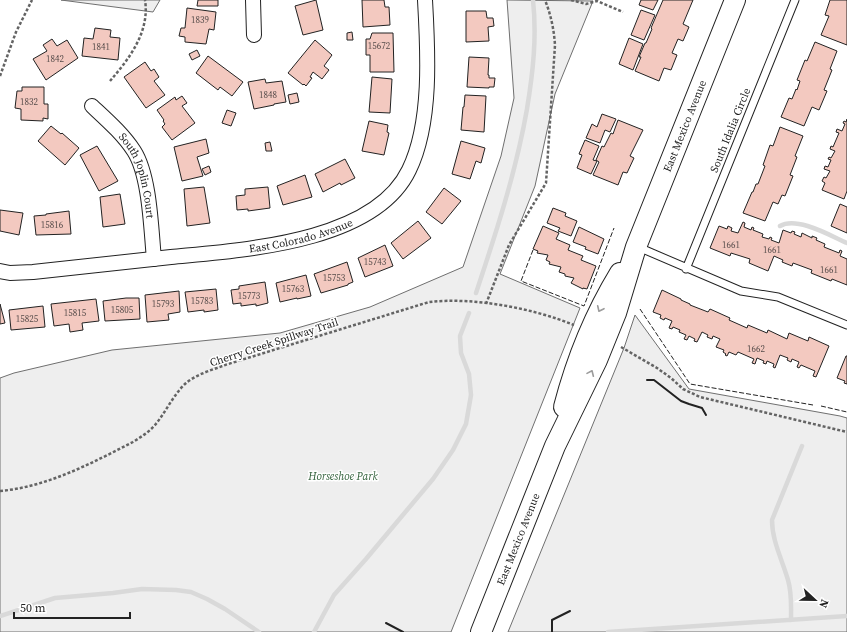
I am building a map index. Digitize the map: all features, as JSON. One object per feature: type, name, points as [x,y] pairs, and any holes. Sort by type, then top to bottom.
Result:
[{"type":"street","points":[[253,0],[254,35]]},
{"type":"street","name":"East Colorado Avenue","points":[[0,271],[10,273],[33,272],[247,249],[284,243],[320,234],[357,219],[372,210],[399,186],[408,172],[418,150],[422,130],[427,64],[425,0]]},
{"type":"street","name":"East Mexico Avenue","points":[[482,632],[555,446],[597,360],[622,295],[635,249],[734,0]]},
{"type":"street","name":"South Joplin Court","points":[[92,106],[127,141],[135,152],[143,170],[147,189],[154,259]]},
{"type":"lane","name":"South Idalia Circle","points":[[686,269],[795,0]]},
{"type":"lane","points":[[635,249],[665,258],[686,269],[740,291],[778,297],[847,325]]},
{"type":"path","points":[[0,76],[16,32],[32,0]]},
{"type":"path","points":[[110,82],[127,61],[141,34],[146,19],[145,0]]},
{"type":"path","points":[[486,304],[509,245],[546,183],[555,45],[551,18],[545,0]]},
{"type":"path","points":[[571,0],[586,4],[597,1],[623,12]]},
{"type":"path","name":"Cherry Creek Spillway Trail","points":[[0,490],[34,485],[61,476],[144,436],[155,425],[176,394],[186,383],[196,377],[225,365],[429,302],[457,300],[486,304],[533,312],[576,326]]},
{"type":"path","points":[[617,346],[657,368],[683,389],[700,397],[847,432]]},
{"type":"green space","points":[[61,0],[160,0],[153,12]]},
{"type":"green space","name":"Horseshoe Park","points":[[507,0],[593,1],[555,94],[535,186],[500,274],[580,308],[451,632],[0,632],[0,378],[14,373],[112,350],[280,333],[370,307],[463,267],[501,156],[514,98]]},
{"type":"green space","points":[[635,315],[689,389],[847,418],[847,632],[508,632],[624,348]]},
{"type":"building","points":[[198,0],[218,0],[218,6],[197,6]]},
{"type":"building","points":[[316,0],[323,30],[303,35],[295,6]]},
{"type":"building","points":[[362,0],[384,0],[385,7],[389,7],[390,25],[363,27]]},
{"type":"building","points":[[641,0],[658,0],[653,10],[639,5]]},
{"type":"building","points":[[663,0],[693,0],[683,24],[689,27],[683,41],[678,39],[672,53],[677,55],[671,70],[664,68],[659,81],[635,71],[641,57],[639,57]]},
{"type":"building","points":[[830,0],[847,0],[847,45],[821,35],[829,16],[825,15]]},
{"type":"building","points":[[187,8],[216,12],[214,30],[209,29],[206,44],[185,42],[185,37],[179,36],[181,28],[185,28]]},
{"type":"building","points":[[641,10],[655,15],[644,40],[631,35]]},
{"type":"building","points":[[466,11],[486,11],[487,18],[493,18],[494,26],[488,27],[489,41],[466,42]]},
{"type":"building","points":[[95,28],[111,30],[110,37],[120,38],[118,60],[82,56],[84,38],[93,39]]},
{"type":"building","points":[[352,32],[353,40],[347,40],[347,33]]},
{"type":"building","points":[[372,33],[393,33],[394,72],[370,72],[370,55],[366,55],[366,39],[370,39]]},
{"type":"building","points":[[629,38],[643,44],[633,70],[619,64]]},
{"type":"building","points":[[52,39],[57,46],[67,40],[78,58],[46,80],[33,59],[47,51],[43,45]]},
{"type":"building","points":[[315,40],[332,55],[324,66],[329,70],[322,79],[313,72],[310,77],[312,78],[306,86],[288,73]]},
{"type":"building","points":[[815,42],[837,51],[830,69],[832,70],[824,90],[827,91],[819,110],[812,107],[804,126],[781,117],[789,98],[792,99],[796,89],[797,90],[800,81],[797,80],[805,60],[807,61]]},
{"type":"building","points":[[197,50],[200,56],[192,60],[189,54]]},
{"type":"building","points":[[208,56],[243,82],[232,96],[220,87],[218,90],[196,73]]},
{"type":"building","points":[[469,57],[489,58],[488,75],[489,78],[495,78],[494,87],[467,87]]},
{"type":"building","points":[[145,62],[151,71],[154,69],[159,77],[154,81],[165,95],[146,108],[124,77]]},
{"type":"building","points":[[372,77],[392,79],[390,113],[369,112]]},
{"type":"building","points":[[265,79],[266,83],[282,81],[286,102],[254,109],[248,82]]},
{"type":"building","points":[[22,87],[44,87],[44,104],[48,104],[48,119],[43,118],[43,121],[21,120],[21,109],[15,108],[17,91],[22,91]]},
{"type":"building","points":[[297,93],[299,102],[290,104],[288,95]]},
{"type":"building","points":[[465,95],[486,96],[484,132],[461,130]]},
{"type":"building","points":[[182,96],[187,103],[182,106],[195,123],[172,140],[162,127],[165,124],[163,121],[164,120],[157,110],[175,97],[176,100]]},
{"type":"building","points":[[227,110],[236,113],[231,126],[222,123]]},
{"type":"building","points":[[602,114],[616,119],[610,132],[605,130],[600,143],[586,138],[592,124],[597,127]]},
{"type":"building","points":[[847,119],[847,191],[844,199],[822,190],[825,183],[822,181],[824,177],[826,178],[830,171],[824,169],[825,166],[828,167],[831,160],[828,159],[829,157],[831,158],[835,151],[830,149],[831,146],[833,147],[839,133],[836,132],[837,129],[842,131],[845,124],[843,123],[844,121],[846,122]]},
{"type":"building","points":[[618,120],[643,130],[630,156],[634,158],[627,173],[623,172],[618,185],[593,175],[599,162],[596,160],[602,146],[604,147],[611,133],[613,134]]},
{"type":"building","points":[[369,121],[388,125],[387,132],[389,133],[384,155],[362,151]]},
{"type":"building","points":[[51,126],[61,134],[62,133],[79,148],[65,165],[38,141]]},
{"type":"building","points":[[780,127],[803,136],[795,156],[797,157],[790,175],[793,176],[785,196],[782,195],[778,204],[773,202],[765,221],[743,213],[756,184],[758,184],[765,166],[763,165],[770,145],[773,146]]},
{"type":"building","points":[[206,139],[209,153],[197,157],[203,176],[182,181],[174,147]]},
{"type":"building","points":[[585,140],[599,146],[593,160],[597,161],[591,174],[577,168],[582,155],[579,154]]},
{"type":"building","points":[[461,141],[485,148],[481,163],[476,161],[470,179],[452,174]]},
{"type":"building","points":[[270,142],[272,151],[266,151],[265,143]]},
{"type":"building","points":[[97,146],[118,181],[99,191],[80,155]]},
{"type":"building","points":[[345,159],[355,178],[341,185],[340,183],[323,192],[315,174]]},
{"type":"building","points":[[209,166],[211,172],[205,175],[202,169]]},
{"type":"building","points":[[305,175],[312,197],[283,205],[277,186]]},
{"type":"building","points":[[204,187],[210,223],[187,226],[184,189]]},
{"type":"building","points":[[268,187],[270,208],[248,211],[248,209],[237,210],[236,196],[245,195],[245,189]]},
{"type":"building","points":[[444,188],[461,201],[442,224],[426,212]]},
{"type":"building","points":[[120,194],[125,224],[103,227],[100,197]]},
{"type":"building","points":[[840,204],[847,207],[847,233],[831,226]]},
{"type":"building","points":[[553,208],[566,213],[565,216],[577,221],[571,236],[558,231],[560,228],[547,223]]},
{"type":"building","points":[[0,210],[23,213],[19,235],[0,231]]},
{"type":"building","points":[[69,211],[71,234],[36,235],[34,216]]},
{"type":"building","points":[[418,221],[431,238],[403,259],[391,243]]},
{"type":"building","points":[[743,222],[745,223],[744,227],[751,230],[752,227],[754,228],[753,230],[763,234],[762,237],[769,239],[770,237],[772,238],[771,240],[779,243],[783,230],[791,233],[792,231],[795,232],[794,234],[801,237],[802,233],[812,238],[812,236],[817,238],[816,240],[825,244],[824,247],[839,253],[840,250],[842,251],[840,256],[847,259],[847,285],[832,279],[831,281],[811,273],[812,270],[793,263],[792,266],[782,262],[783,260],[774,256],[768,271],[749,263],[750,259],[731,253],[730,256],[710,248],[719,226],[727,229],[728,226],[732,228],[731,231],[738,233]]},
{"type":"building","points":[[543,226],[559,233],[556,239],[570,245],[568,250],[583,256],[581,260],[596,266],[587,289],[583,289],[571,283],[574,278],[565,276],[565,274],[559,272],[561,267],[549,264],[550,262],[546,260],[548,255],[537,253],[538,251],[533,249]]},
{"type":"building","points":[[579,227],[604,239],[598,254],[573,242]]},
{"type":"building","points":[[385,245],[393,266],[365,277],[358,258]]},
{"type":"building","points":[[347,262],[353,282],[348,285],[321,293],[314,274]]},
{"type":"building","points":[[306,275],[311,296],[280,302],[276,283]]},
{"type":"building","points":[[265,282],[268,303],[256,306],[256,304],[241,306],[241,303],[233,304],[231,290],[239,289],[239,286]]},
{"type":"building","points":[[216,289],[218,310],[188,312],[185,292]]},
{"type":"building","points":[[662,290],[690,305],[708,312],[710,309],[747,328],[748,325],[767,333],[768,330],[787,339],[789,333],[808,341],[809,337],[829,346],[816,377],[813,376],[815,371],[801,365],[799,368],[797,367],[799,362],[792,359],[791,362],[787,360],[788,358],[780,355],[775,368],[773,367],[774,364],[767,361],[766,364],[763,363],[764,361],[757,358],[755,364],[752,363],[754,359],[738,352],[736,355],[729,352],[727,356],[723,352],[724,350],[716,347],[720,339],[713,336],[712,339],[707,337],[708,335],[702,332],[697,342],[689,336],[687,340],[684,339],[686,335],[679,332],[680,330],[673,327],[672,329],[669,328],[672,321],[665,318],[664,320],[660,318],[661,315],[653,312]]},
{"type":"building","points":[[179,291],[180,312],[168,314],[169,320],[147,322],[145,295]]},
{"type":"building","points":[[139,298],[140,319],[105,321],[103,301]]},
{"type":"building","points":[[96,299],[99,321],[82,323],[83,330],[70,332],[69,324],[54,326],[51,304]]},
{"type":"building","points":[[0,304],[5,323],[0,324]]},
{"type":"building","points":[[43,306],[45,327],[11,330],[9,310]]},
{"type":"building","points":[[846,356],[847,384],[844,383],[845,381],[837,378]]},
{"type":"waterway","points":[[476,293],[505,202],[527,109],[534,54],[535,27],[533,0]]},
{"type":"waterway","points":[[780,226],[795,223],[804,225],[847,243]]},
{"type":"waterway","points":[[314,632],[334,595],[433,479],[453,450],[466,424],[471,395],[469,374],[461,353],[460,336],[469,313]]},
{"type":"waterway","points":[[791,620],[790,590],[786,572],[775,543],[772,520],[802,446]]},
{"type":"waterway","points":[[0,616],[55,598],[142,589],[176,590],[191,592],[207,599],[225,609],[259,632]]},
{"type":"waterway","points":[[608,632],[847,616]]},
{"type":"fence","points":[[533,250],[521,281],[584,306],[614,228]]},
{"type":"fence","points":[[640,309],[690,384],[813,405]]},
{"type":"fence","points":[[821,406],[847,412]]},
{"type":"wall","points":[[647,380],[654,380],[681,401],[702,408],[706,415]]},
{"type":"wall","points":[[552,632],[552,620],[570,611]]},
{"type":"wall","points":[[386,623],[403,632]]}]
